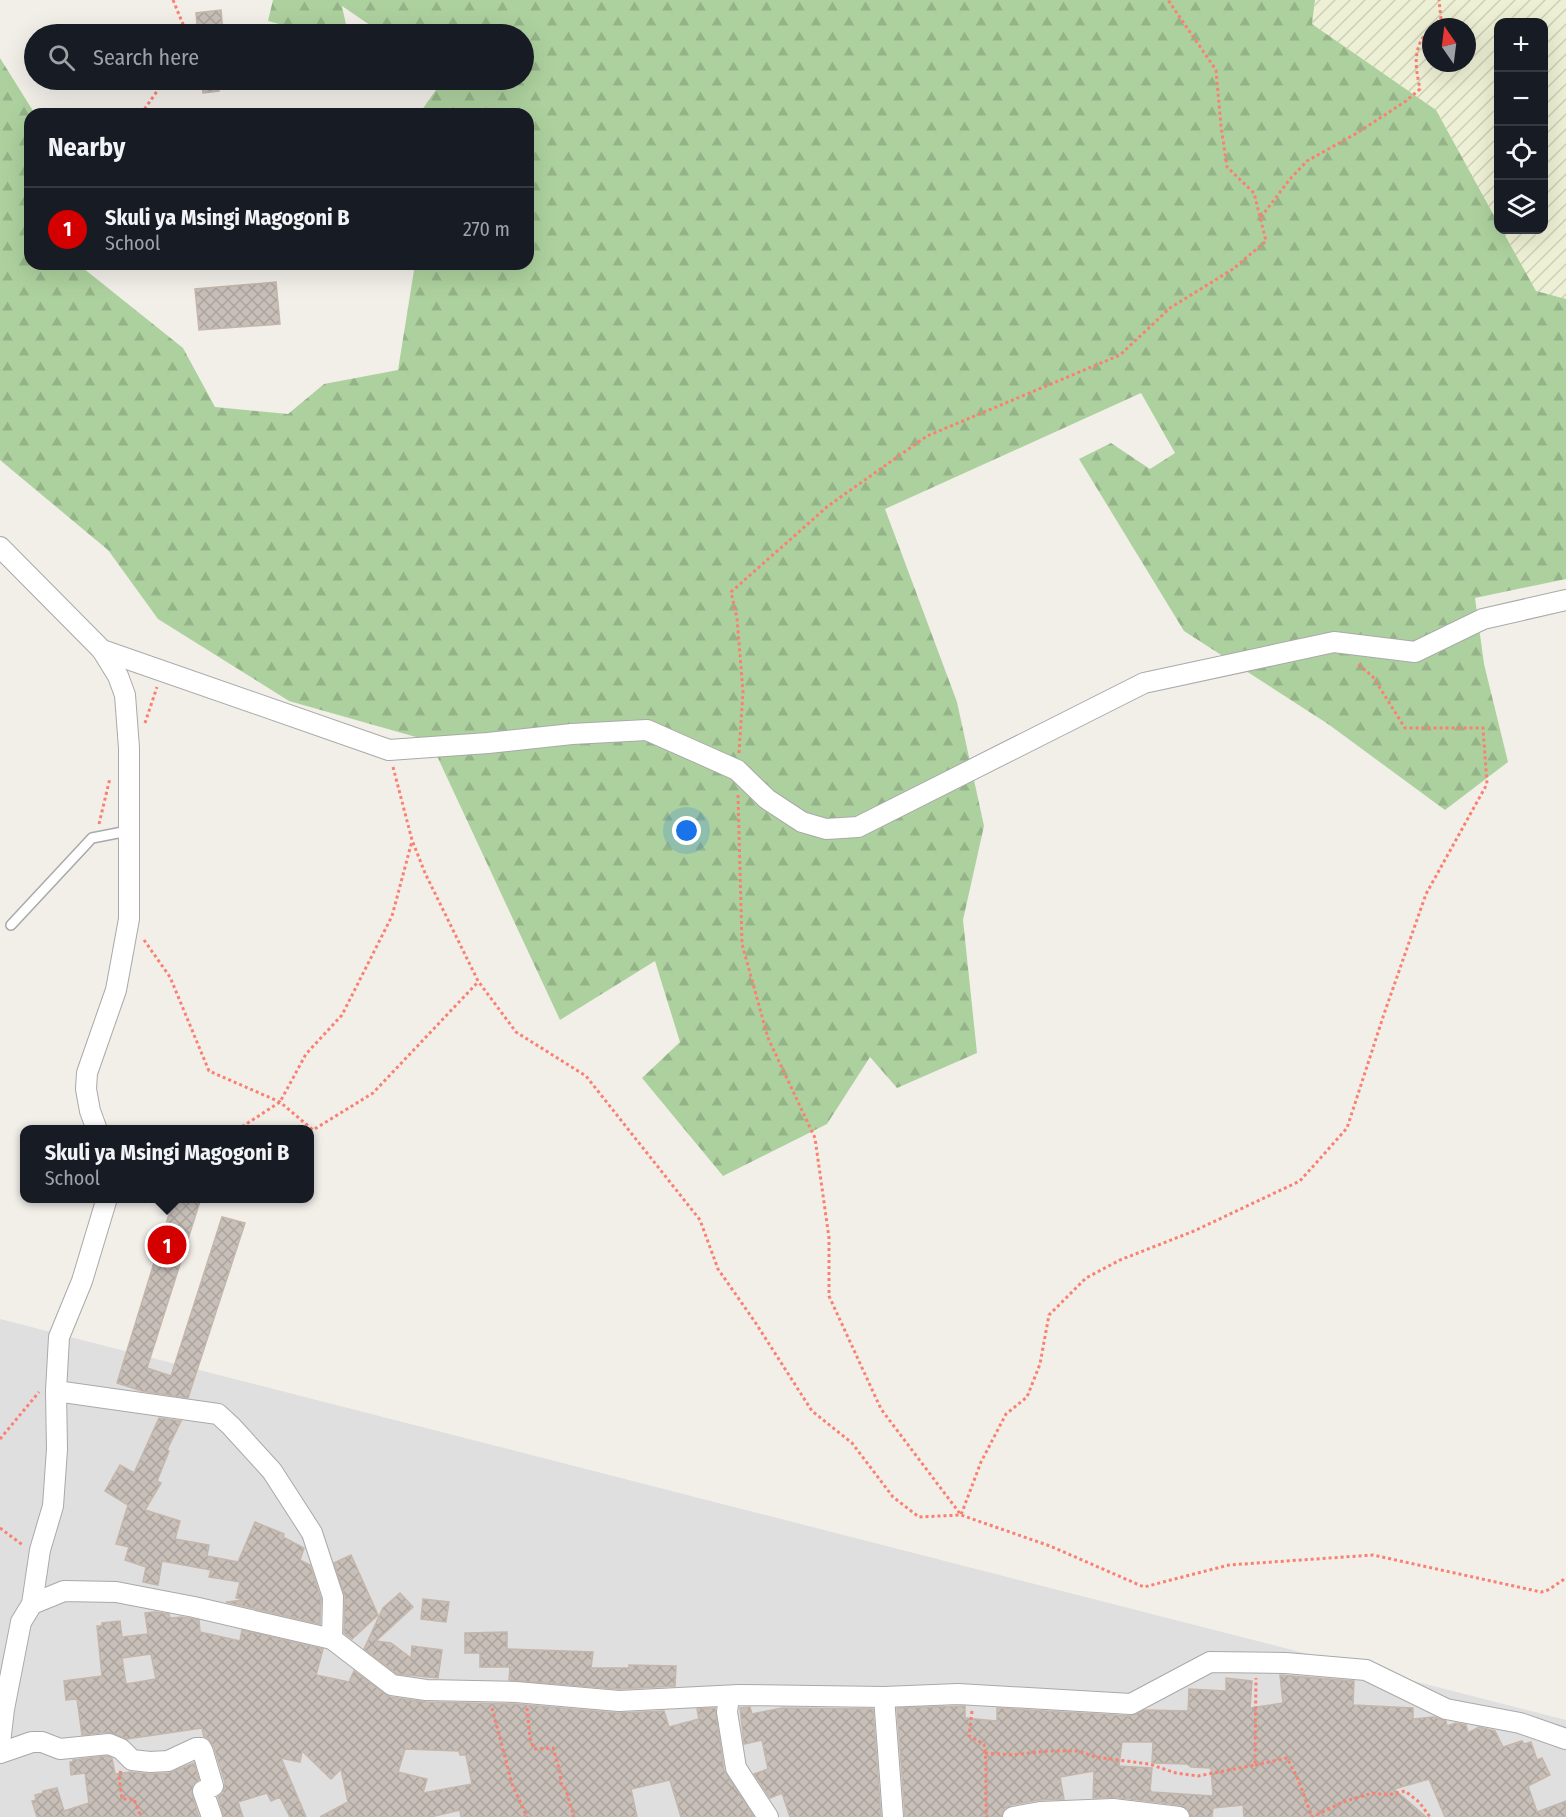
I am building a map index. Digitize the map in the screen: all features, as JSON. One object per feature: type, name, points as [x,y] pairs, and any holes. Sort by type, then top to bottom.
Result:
[{"type":"street","points":[[0,547],[102,650],[118,676],[125,695],[129,748],[129,919],[116,990],[87,1073],[86,1089],[95,1125]]},
{"type":"street","points":[[102,650],[389,750],[572,734],[648,730],[737,770],[767,799],[802,822],[826,829],[858,827],[1144,683],[1334,642],[1415,652],[1483,618],[1566,600]]},
{"type":"street","points":[[0,1743],[2,1710],[21,1622],[32,1604],[40,1550],[53,1506],[57,1449],[51,1388],[59,1337],[82,1281],[105,1203]]},
{"type":"street","points":[[51,1388],[218,1414],[272,1471],[312,1533],[333,1597],[332,1639]]},
{"type":"street","points":[[32,1604],[64,1592],[116,1592],[194,1607],[332,1639],[392,1685],[426,1690],[516,1692],[619,1701],[729,1696],[973,1695],[1131,1704],[1210,1662],[1286,1663],[1366,1670],[1446,1709],[1520,1723],[1566,1739]]},
{"type":"street","points":[[729,1696],[727,1712],[736,1768],[768,1817]]},
{"type":"street","points":[[884,1697],[892,1817]]},
{"type":"street","points":[[0,1753],[33,1742],[42,1742],[60,1749],[109,1744],[121,1749],[132,1760],[150,1762],[168,1761],[196,1748],[201,1748],[213,1786],[203,1791],[212,1817]]},
{"type":"street","points":[[1013,1817],[1040,1812],[1113,1809],[1179,1817]]},
{"type":"lane","points":[[11,925],[92,838],[129,831]]},
{"type":"path","points":[[172,0],[183,24]]},
{"type":"path","points":[[961,1515],[881,1409],[829,1296],[829,1238],[815,1138],[768,1038],[742,944],[737,770],[743,692],[737,618],[731,592],[828,506],[927,436],[1120,355],[1170,308],[1233,269],[1266,241],[1254,192],[1227,167],[1216,70],[1168,0]]},
{"type":"path","points":[[1439,0],[1441,18]]},
{"type":"path","points":[[1260,217],[1307,161],[1357,133],[1406,101],[1420,89],[1415,62],[1422,37]]},
{"type":"path","points":[[145,108],[158,90]]},
{"type":"path","points":[[961,1515],[981,1462],[1005,1414],[1027,1397],[1040,1364],[1049,1315],[1086,1278],[1120,1260],[1194,1231],[1300,1181],[1347,1128],[1383,1014],[1426,894],[1486,784],[1483,728],[1405,728],[1373,677],[1334,642]]},
{"type":"path","points":[[389,750],[412,840],[425,873],[478,981],[516,1032],[586,1076],[699,1220],[718,1269],[755,1322],[812,1412],[852,1443],[893,1497],[919,1517],[961,1515],[1050,1546],[1144,1587],[1229,1565],[1373,1555],[1542,1593],[1566,1578]]},
{"type":"path","points":[[245,1125],[280,1102],[306,1054],[342,1015],[392,916],[412,840]]},
{"type":"path","points":[[129,919],[170,977],[209,1071],[280,1102],[307,1125]]},
{"type":"path","points":[[314,1129],[373,1093],[478,981]]},
{"type":"path","points":[[0,1439],[51,1388]]},
{"type":"path","points":[[0,1528],[21,1546],[40,1550]]},
{"type":"path","points":[[1255,1765],[1257,1663]]},
{"type":"path","points":[[493,1692],[492,1711],[512,1784],[527,1817]]},
{"type":"path","points":[[516,1692],[526,1702],[530,1738],[534,1749],[553,1748],[561,1783],[566,1790],[574,1817]]},
{"type":"path","points":[[973,1695],[969,1736],[984,1743],[987,1817]]},
{"type":"path","points":[[116,1747],[122,1762],[119,1776],[122,1799],[134,1799],[141,1817]]},
{"type":"path","points":[[985,1753],[1013,1755],[1047,1751],[1079,1751],[1095,1757],[1149,1764],[1176,1773],[1198,1776],[1287,1758],[1312,1816],[1343,1802],[1372,1793],[1388,1795],[1405,1791],[1419,1802],[1430,1817]]},
{"type":"shaded area","points":[[0,1319],[1566,1720],[1566,1817],[0,1817]]},
{"type":"green space","points":[[273,0],[1315,0],[1312,24],[1436,110],[1494,216],[1494,234],[1504,234],[1536,291],[1566,299],[1566,579],[1475,598],[1484,664],[1508,762],[1445,810],[1328,724],[1184,631],[1079,459],[1111,443],[1150,469],[1175,453],[1141,393],[885,509],[957,702],[984,826],[963,920],[977,1053],[897,1088],[870,1057],[827,1124],[723,1176],[642,1078],[680,1042],[655,961],[560,1020],[430,741],[289,701],[158,619],[108,550],[0,460],[0,58],[31,108],[24,108],[24,270],[86,270],[183,348],[215,407],[288,414],[324,384],[398,370],[414,270],[534,270],[534,108],[423,108],[436,90],[534,90],[534,24],[368,24],[342,6],[346,24],[279,24],[268,21]]},
{"type":"green space","points":[[1315,0],[1566,0],[1566,299],[1536,292],[1504,234],[1548,234],[1548,18],[1494,18],[1494,216],[1436,110],[1312,24]]},
{"type":"building","points":[[221,10],[222,24],[197,24],[196,13]]},
{"type":"building","points":[[203,90],[219,90],[219,91],[203,93]]},
{"type":"building","points":[[276,282],[280,324],[199,330],[195,289]]},
{"type":"building","points":[[172,1203],[199,1203],[147,1368],[171,1376],[222,1217],[245,1223],[188,1398],[142,1391],[117,1383]]},
{"type":"building","points":[[159,1418],[181,1421],[167,1450],[169,1451],[157,1481],[161,1483],[145,1510],[180,1521],[175,1539],[209,1545],[207,1556],[238,1562],[255,1522],[284,1534],[283,1537],[304,1548],[300,1560],[310,1565],[321,1599],[320,1624],[226,1602],[245,1600],[236,1598],[240,1582],[209,1577],[211,1570],[162,1561],[158,1585],[143,1582],[146,1567],[125,1560],[129,1547],[116,1544],[128,1505],[105,1491],[120,1465],[134,1473]]},
{"type":"building","points":[[351,1555],[378,1615],[352,1639],[344,1633],[345,1597],[334,1563]]},
{"type":"building","points":[[400,1593],[413,1607],[376,1641],[391,1643],[411,1658],[412,1646],[442,1650],[438,1678],[397,1674],[364,1649],[383,1608]]},
{"type":"building","points":[[423,1599],[449,1602],[446,1622],[421,1619]]},
{"type":"building","points":[[155,1612],[169,1614],[170,1618],[182,1617],[199,1620],[200,1632],[240,1641],[242,1630],[323,1649],[316,1675],[349,1682],[354,1671],[390,1697],[426,1702],[515,1704],[618,1713],[664,1711],[669,1727],[699,1719],[697,1709],[715,1708],[724,1770],[754,1817],[681,1817],[670,1780],[631,1789],[637,1817],[461,1817],[460,1810],[431,1817],[320,1817],[348,1802],[341,1769],[331,1779],[302,1751],[300,1762],[281,1758],[306,1817],[290,1817],[280,1797],[271,1801],[267,1793],[238,1802],[243,1817],[224,1817],[218,1797],[223,1793],[225,1783],[214,1747],[208,1738],[204,1737],[202,1728],[127,1739],[108,1732],[82,1735],[77,1699],[66,1700],[64,1681],[102,1676],[97,1626],[102,1626],[102,1623],[120,1621],[122,1637],[148,1634],[145,1613]],"holes":[[[151,1654],[156,1679],[126,1684],[122,1658]],[[405,1749],[459,1751],[460,1755],[466,1755],[472,1784],[423,1793],[427,1779],[398,1772]]]},
{"type":"building","points":[[507,1632],[507,1649],[593,1652],[591,1668],[629,1668],[629,1665],[676,1666],[675,1686],[619,1689],[509,1680],[510,1667],[480,1667],[480,1653],[465,1653],[465,1633]]},
{"type":"building","points":[[1280,1675],[1354,1681],[1353,1705],[1413,1708],[1413,1719],[1434,1717],[1446,1721],[1447,1726],[1456,1723],[1466,1725],[1468,1733],[1479,1727],[1495,1731],[1503,1747],[1522,1741],[1524,1744],[1531,1742],[1537,1760],[1542,1758],[1550,1775],[1528,1786],[1537,1812],[1566,1801],[1566,1817],[1445,1817],[1429,1779],[1394,1789],[1426,1817],[1244,1817],[1243,1805],[1213,1808],[1212,1817],[1191,1817],[1187,1808],[1180,1805],[1114,1797],[1093,1798],[1094,1771],[1060,1777],[1064,1799],[1039,1800],[1011,1805],[1005,1808],[1001,1817],[905,1817],[897,1708],[965,1706],[965,1718],[997,1721],[997,1708],[1130,1716],[1145,1710],[1188,1711],[1189,1689],[1226,1691],[1226,1678],[1252,1681],[1250,1708],[1283,1703]],"holes":[[[1122,1742],[1153,1742],[1152,1763],[1187,1764],[1191,1767],[1211,1768],[1213,1796],[1152,1792],[1150,1790],[1152,1768],[1119,1766]]]},
{"type":"building","points":[[750,1707],[752,1714],[782,1708],[873,1709],[881,1817],[790,1817],[782,1793],[770,1798],[754,1774],[768,1769],[762,1740],[744,1744],[740,1708]]},
{"type":"building","points":[[107,1756],[112,1758],[115,1774],[169,1773],[194,1763],[199,1780],[193,1784],[192,1794],[199,1817],[37,1817],[32,1801],[36,1800],[35,1795],[43,1791],[57,1788],[64,1811],[89,1803],[85,1773],[71,1775],[70,1762]]},
{"type":"place","name":"Skuli ya Msingi Magogoni B","points":[[167,1245]]}]
